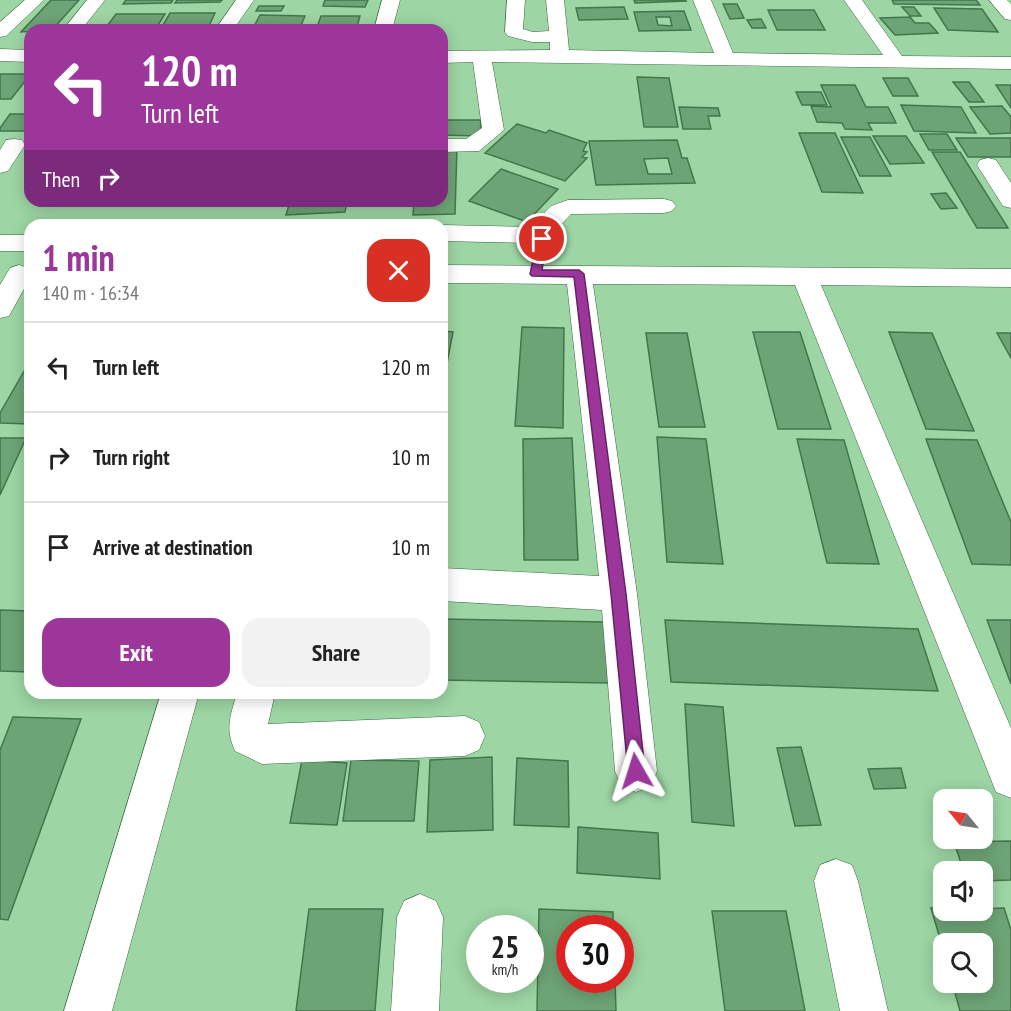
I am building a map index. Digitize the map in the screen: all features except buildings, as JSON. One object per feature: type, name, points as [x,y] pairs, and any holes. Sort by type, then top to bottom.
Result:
[{"type":"street","points":[[0,32],[35,0]]},
{"type":"street","points":[[77,24],[96,0]]},
{"type":"street","points":[[228,24],[245,0]]},
{"type":"street","points":[[385,24],[391,0]]},
{"type":"street","points":[[516,0],[514,32],[532,37],[558,36]]},
{"type":"street","points":[[555,0],[560,56]]},
{"type":"street","points":[[702,0],[716,38],[728,59]]},
{"type":"street","points":[[853,0],[896,61]]},
{"type":"street","points":[[998,0],[1011,15]]},
{"type":"street","points":[[0,55],[24,56]]},
{"type":"street","points":[[448,57],[560,56],[1011,63]]},
{"type":"street","points":[[448,145],[471,146],[493,130],[482,57]]},
{"type":"street","points":[[0,166],[14,145]]},
{"type":"street","points":[[988,165],[1011,201]]},
{"type":"street","points":[[536,235],[548,227],[560,210],[568,207],[664,206]]},
{"type":"street","points":[[536,274],[542,239],[536,235],[453,233],[450,274],[1011,278]]},
{"type":"street","points":[[0,243],[24,243]]},
{"type":"street","points":[[0,309],[16,274]]},
{"type":"street","points":[[579,274],[619,594],[636,771]]},
{"type":"street","points":[[804,275],[1011,777]]},
{"type":"street","points":[[448,584],[619,594]]},
{"type":"street","points":[[88,1011],[178,699]]},
{"type":"street","points":[[255,699],[249,724],[249,737],[262,744],[465,736]]},
{"type":"street","points":[[836,881],[864,1011]]},
{"type":"street","points":[[415,1011],[420,917]]},
{"type":"route","points":[[542,239],[536,274],[579,274],[619,594],[636,771]]}]
